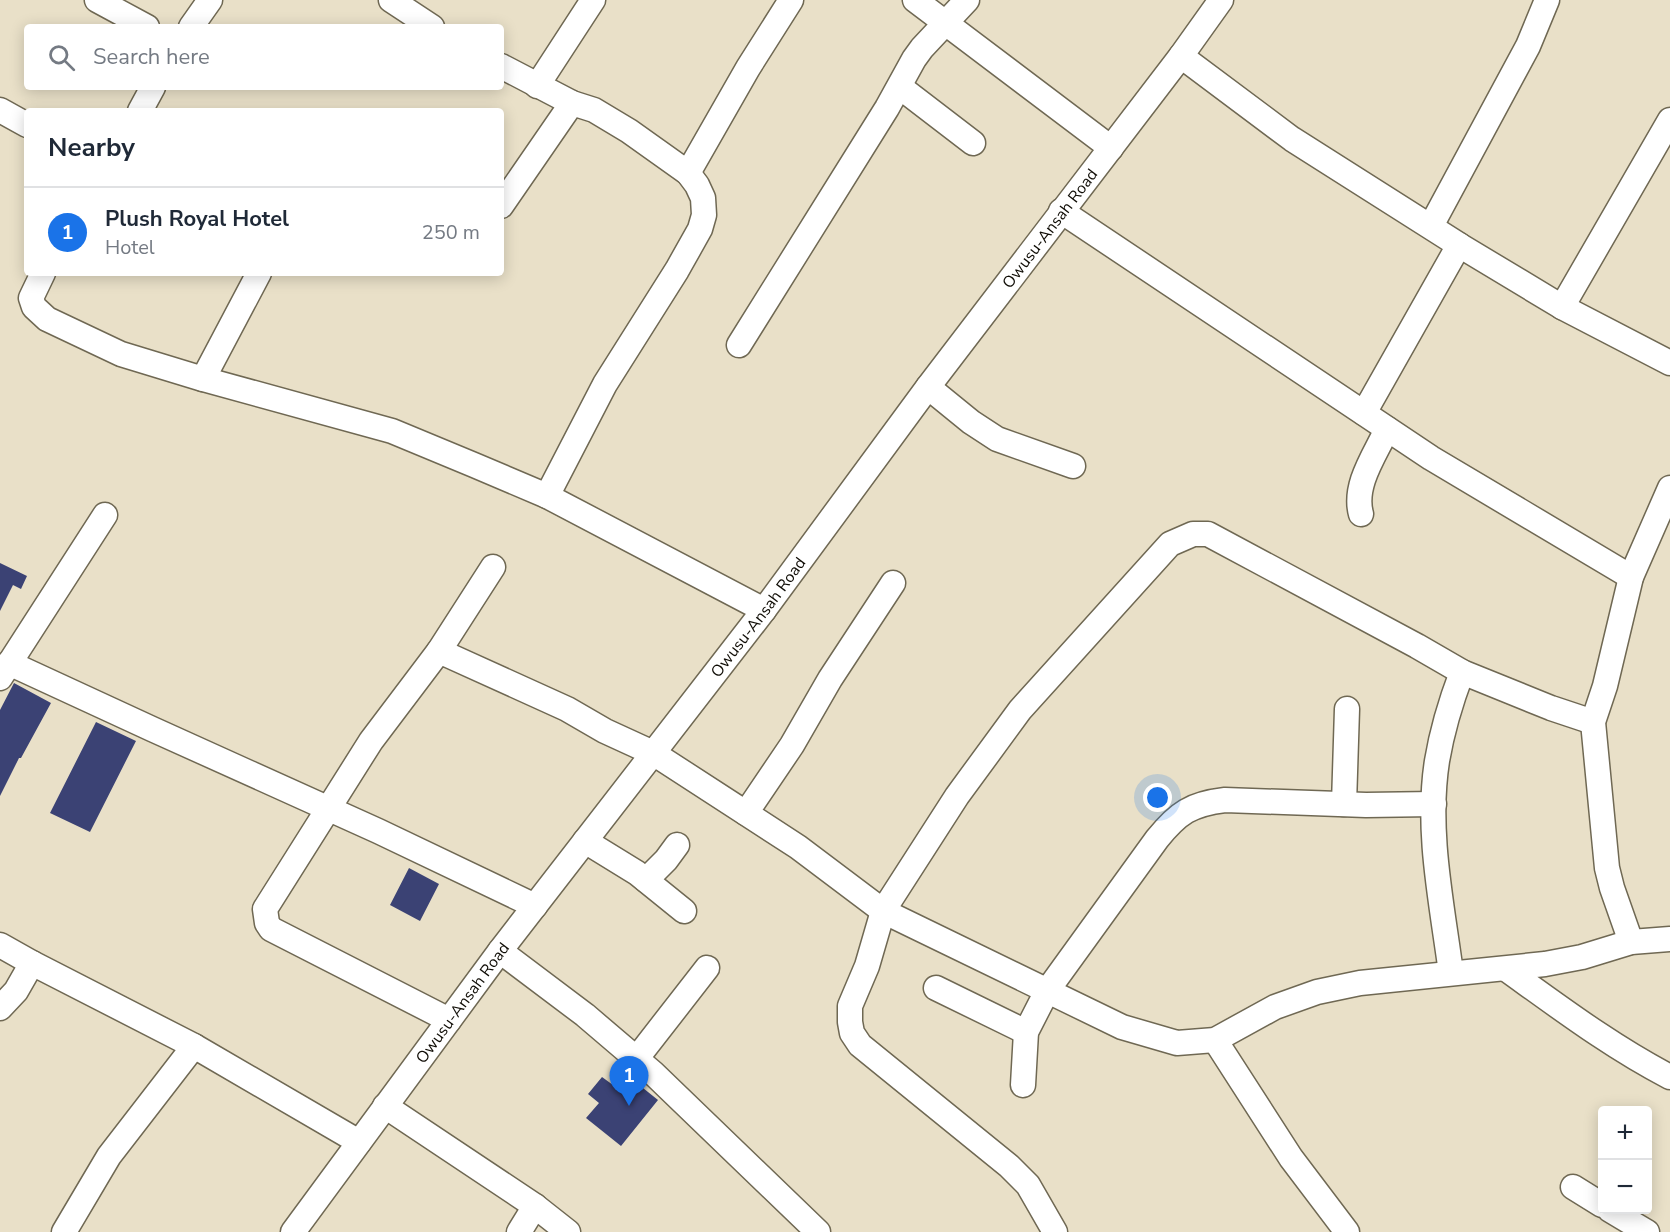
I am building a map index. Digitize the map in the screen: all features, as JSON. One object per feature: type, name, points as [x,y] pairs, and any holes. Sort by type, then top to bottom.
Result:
[{"type":"street","points":[[97,0],[141,24]]},
{"type":"street","points":[[193,24],[210,0]]},
{"type":"street","points":[[391,0],[427,24]]},
{"type":"street","points":[[537,86],[593,0]]},
{"type":"street","points":[[688,173],[748,68],[791,0]]},
{"type":"street","points":[[915,0],[1111,148]]},
{"type":"street","points":[[740,345],[922,48],[967,0]]},
{"type":"street","name":"Owusu-Ansah Road","points":[[293,1232],[500,951],[764,610],[928,387],[1181,56],[1221,0]]},
{"type":"street","points":[[1431,226],[1528,46],[1547,0]]},
{"type":"street","points":[[1181,56],[1292,139],[1459,245],[1562,307],[1670,363]]},
{"type":"street","points":[[504,68],[572,103],[594,110],[612,120],[688,173],[697,184],[703,198],[704,215],[700,229],[677,270],[605,384],[546,496]]},
{"type":"street","points":[[900,87],[973,143]]},
{"type":"street","points":[[142,108],[151,90]]},
{"type":"street","points":[[504,202],[572,103]]},
{"type":"street","points":[[0,110],[24,123]]},
{"type":"street","points":[[1562,307],[1670,120]]},
{"type":"street","points":[[1061,211],[1431,458],[1499,501],[1631,577]]},
{"type":"street","points":[[1364,413],[1459,245]]},
{"type":"street","points":[[42,276],[31,298],[34,307],[47,319],[121,354],[392,431],[546,496],[764,610]]},
{"type":"street","points":[[203,379],[257,276]]},
{"type":"street","points":[[928,387],[997,439],[1073,466]]},
{"type":"street","points":[[1361,514],[1358,502],[1361,485],[1387,429]]},
{"type":"street","points":[[1631,942],[1607,868],[1593,722],[1605,686],[1631,577],[1670,488]]},
{"type":"street","points":[[105,515],[5,671],[328,808],[535,906]]},
{"type":"street","points":[[1055,1232],[1028,1185],[1016,1172],[860,1045],[852,1033],[850,1006],[867,966],[883,911],[957,796],[1020,710],[1170,544],[1181,537],[1208,534],[1462,672],[1551,708],[1593,722]]},
{"type":"street","points":[[449,1020],[272,929],[267,923],[265,909],[371,741],[439,651],[493,567]]},
{"type":"street","points":[[746,813],[792,745],[830,679],[893,584]]},
{"type":"street","points":[[439,651],[567,709],[605,731],[653,753],[798,847],[883,911],[1122,1027],[1159,1039],[1177,1042],[1215,1040],[1275,1007],[1317,992],[1360,983],[1506,969],[1582,957],[1631,942],[1670,939]]},
{"type":"street","points":[[1451,973],[1439,882],[1434,804],[1437,762],[1449,707],[1462,672]]},
{"type":"street","points":[[1344,804],[1347,709]]},
{"type":"street","points":[[1023,1085],[1026,1032],[1047,991],[1173,819],[1205,802],[1225,800],[1434,804]]},
{"type":"street","points":[[585,841],[646,880],[684,911]]},
{"type":"street","points":[[646,880],[677,845]]},
{"type":"street","points":[[0,945],[194,1046],[359,1142]]},
{"type":"street","points":[[500,951],[585,1015],[637,1058],[696,1112],[818,1232]]},
{"type":"street","points":[[0,1008],[16,991],[32,963]]},
{"type":"street","points":[[637,1058],[707,968]]},
{"type":"street","points":[[1506,969],[1593,1031],[1670,1077]]},
{"type":"street","points":[[936,988],[1026,1032]]},
{"type":"street","points":[[1215,1040],[1292,1158],[1347,1232]]},
{"type":"street","points":[[64,1232],[109,1156],[194,1046]]},
{"type":"street","points":[[385,1106],[536,1206],[568,1232]]},
{"type":"street","points":[[1573,1187],[1598,1203]]},
{"type":"street","points":[[519,1232],[536,1206]]},
{"type":"street","points":[[1619,1220],[1647,1232]]},
{"type":"building","points":[[0,563],[27,576],[21,589],[13,585],[0,611]]},
{"type":"building","points":[[14,683],[51,703],[0,796],[0,710]]},
{"type":"building","points":[[96,722],[136,741],[90,832],[50,813]]},
{"type":"building","points":[[409,868],[439,884],[420,921],[390,905]]},
{"type":"building","points":[[623,1072],[658,1100],[621,1146],[586,1118],[599,1103],[588,1094],[602,1077],[613,1085]]},
{"type":"place","name":"Plush Royal Hotel","points":[[629,1106]]}]
